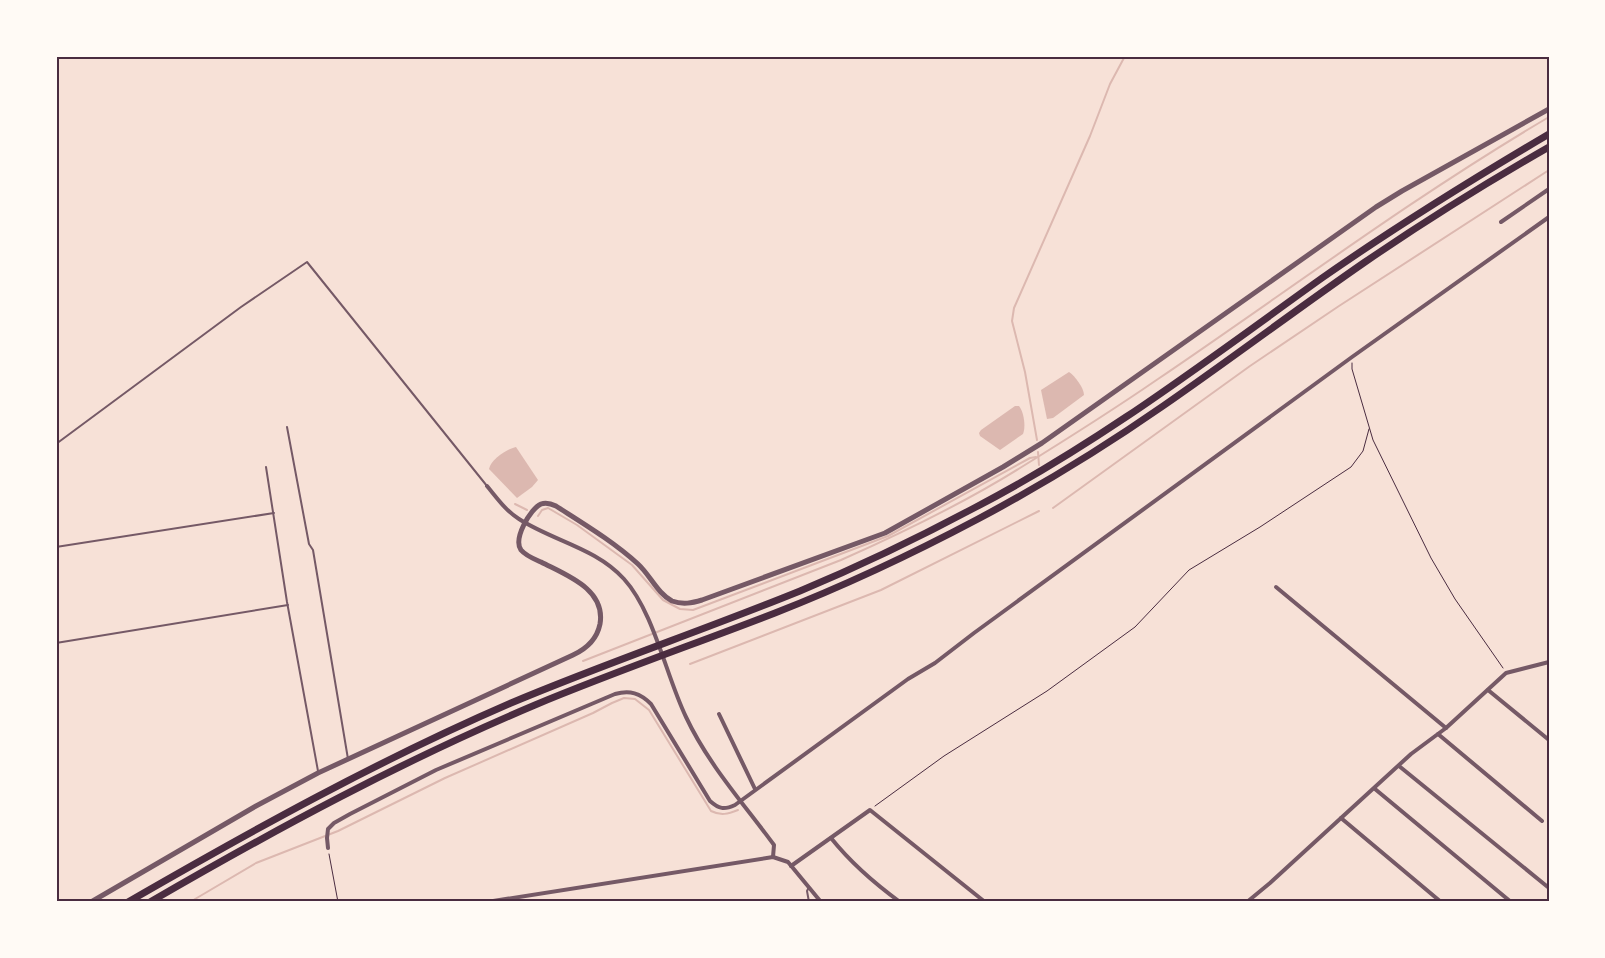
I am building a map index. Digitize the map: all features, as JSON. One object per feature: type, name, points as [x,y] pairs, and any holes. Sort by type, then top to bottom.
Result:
[{"type":"highway","points":[[128,902],[292,809],[445,732],[570,679],[824,581],[898,547],[981,505],[1041,471],[1119,422],[1193,372],[1324,277],[1397,227],[1549,134]]},
{"type":"highway","points":[[150,902],[296,819],[432,750],[576,688],[813,597],[903,557],[979,518],[1039,485],[1118,437],[1366,261],[1461,200],[1549,147]]},
{"type":"street","points":[[91,902],[256,806],[318,773],[582,651],[598,632],[600,614],[596,599],[589,590],[578,582],[529,557],[519,546],[518,538],[526,523],[541,504],[549,503],[556,506],[628,555],[643,568],[667,597],[686,604],[702,600],[875,537],[1003,468],[1042,443],[1390,198],[1549,108]]},
{"type":"street","points":[[1501,222],[1549,189]]},
{"type":"street","points":[[328,848],[328,832],[334,823],[436,770],[615,694],[625,692],[637,693],[651,704],[710,801],[720,809],[726,809],[735,805],[754,789],[857,718],[908,679],[935,663],[1352,357],[1549,217]]},
{"type":"street","points":[[487,486],[507,509],[526,523],[589,552],[609,565],[633,590],[647,616],[686,718],[701,745],[774,845],[774,857]]},
{"type":"street","points":[[1276,587],[1446,728]]},
{"type":"street","points":[[1247,902],[1506,673],[1549,662]]},
{"type":"street","points":[[1488,690],[1549,740]]},
{"type":"street","points":[[719,714],[754,789]]},
{"type":"street","points":[[1438,734],[1542,821]]},
{"type":"street","points":[[1399,766],[1549,888]]},
{"type":"street","points":[[1375,789],[1511,902]]},
{"type":"street","points":[[792,866],[870,810],[985,902]]},
{"type":"street","points":[[1341,818],[1441,902]]},
{"type":"street","points":[[831,838],[846,857],[900,902]]},
{"type":"street","points":[[487,902],[774,857],[782,859],[792,866],[821,902]]},
{"type":"lane","points":[[56,444],[241,307],[306,262],[487,486]]},
{"type":"lane","points":[[287,427],[309,544],[313,550],[348,759]]},
{"type":"lane","points":[[266,467],[318,773]]},
{"type":"lane","points":[[56,547],[274,512]]},
{"type":"lane","points":[[56,642],[288,605]]},
{"type":"lane","points":[[809,887],[807,891],[809,902]]},
{"type":"path","points":[[1352,357],[1352,369],[1369,429],[1431,558],[1455,599],[1506,673]]},
{"type":"path","points":[[870,810],[944,756],[1047,691],[1134,627],[1189,570],[1260,527],[1350,467],[1363,451],[1369,429]]},
{"type":"path","points":[[328,848],[338,902]]},
{"type":"shaded area","points":[[1069,372],[1079,382],[1084,395],[1053,418],[1047,419],[1041,390]]},
{"type":"shaded area","points":[[1015,406],[1019,406],[1023,416],[1023,434],[1000,450],[980,436],[979,433]]},
{"type":"shaded area","points":[[516,447],[538,480],[517,498],[489,469],[490,465],[500,455]]},
{"type":"waterway","points":[[1037,440],[1025,372],[1012,321],[1014,308],[1090,136],[1110,84],[1125,56]]},
{"type":"waterway","points":[[583,661],[841,560],[910,528],[999,481],[1124,402],[1449,179],[1549,117]]},
{"type":"waterway","points":[[1053,508],[1250,366],[1549,170]]},
{"type":"waterway","points":[[1038,452],[1039,465]]},
{"type":"waterway","points":[[538,516],[542,510],[548,508],[577,525],[632,565],[663,600],[680,609],[693,610],[888,536],[1030,458],[1036,457]]},
{"type":"waterway","points":[[515,504],[527,510]]},
{"type":"waterway","points":[[690,664],[881,590],[1039,511]]},
{"type":"waterway","points":[[190,902],[256,863],[338,831],[445,778],[624,698],[635,699],[649,710],[711,811],[724,814],[738,810]]}]
